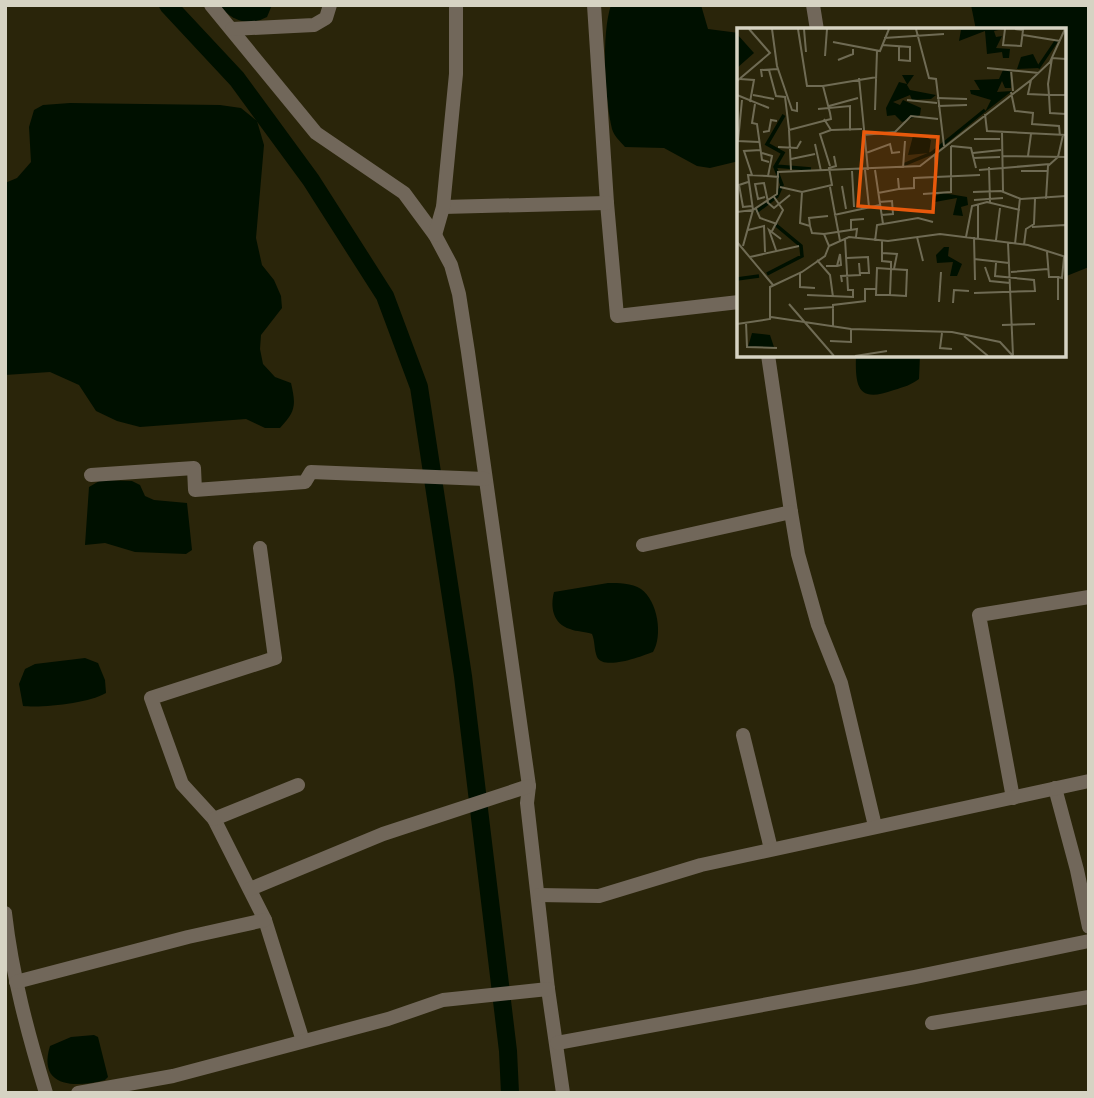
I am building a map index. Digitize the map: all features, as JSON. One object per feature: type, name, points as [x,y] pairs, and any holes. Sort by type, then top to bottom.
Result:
[{"type":"street","points":[[211,5],[316,133],[404,193],[435,235],[451,265],[459,294],[528,786],[527,803],[548,989],[563,1093]]},
{"type":"street","points":[[232,29],[314,25],[326,18],[330,5]]},
{"type":"street","points":[[435,235],[443,207],[456,74],[456,5]]},
{"type":"street","points":[[594,5],[617,316],[737,302]]},
{"type":"street","points":[[813,5],[817,28]]},
{"type":"street","points":[[443,207],[607,203]]},
{"type":"street","points":[[768,357],[798,554],[818,625],[841,683],[875,826]]},
{"type":"street","points":[[91,475],[194,468],[195,490],[306,482],[311,471],[485,479]]},
{"type":"street","points":[[643,545],[791,512]]},
{"type":"street","points":[[260,548],[275,658],[150,698],[181,785],[214,819],[265,920],[303,1041]]},
{"type":"street","points":[[1013,798],[979,615],[1089,597]]},
{"type":"street","points":[[743,735],[771,849]]},
{"type":"street","points":[[539,895],[599,896],[701,865],[1089,781]]},
{"type":"street","points":[[214,819],[298,785]]},
{"type":"street","points":[[250,889],[383,834],[528,786]]},
{"type":"street","points":[[1055,788],[1089,927]]},
{"type":"street","points":[[5,913],[25,1024],[46,1093]]},
{"type":"street","points":[[16,982],[188,937],[265,920]]},
{"type":"street","points":[[557,1043],[915,977],[1089,941]]},
{"type":"street","points":[[78,1093],[173,1076],[388,1018],[443,1000],[548,989]]},
{"type":"street","points":[[932,1023],[1089,997]]},
{"type":"shaded area","points":[[219,5],[272,5],[267,17],[247,22],[229,15]]},
{"type":"shaded area","points":[[611,5],[701,5],[708,29],[737,33],[737,161],[710,168],[697,166],[664,148],[625,147],[614,134],[610,116],[605,67]]},
{"type":"shaded area","points":[[971,5],[1089,5],[1089,267],[1066,276],[1066,28],[976,28]]},
{"type":"shaded area","points":[[43,105],[220,105],[241,108],[257,121],[264,145],[256,238],[262,265],[274,280],[281,296],[282,308],[261,335],[260,349],[263,364],[275,377],[291,383],[294,397],[292,412],[280,428],[265,428],[246,419],[140,427],[117,421],[96,411],[79,385],[50,372],[5,375],[5,183],[17,178],[31,162],[29,127],[34,110]]},
{"type":"shaded area","points":[[856,357],[920,357],[919,379],[882,394],[873,395],[861,390],[856,376]]},
{"type":"shaded area","points":[[101,480],[132,481],[140,485],[145,496],[154,500],[187,503],[192,550],[186,554],[135,552],[105,543],[85,545],[89,487]]},
{"type":"shaded area","points":[[608,583],[633,586],[647,594],[655,610],[658,628],[653,652],[615,663],[601,661],[596,654],[592,634],[564,627],[556,619],[552,603],[554,592]]},
{"type":"shaded area","points":[[85,658],[98,663],[105,680],[106,693],[89,700],[66,704],[23,706],[19,684],[25,669],[35,664]]},
{"type":"shaded area","points":[[71,1037],[98,1037],[108,1077],[94,1083],[71,1084],[54,1077],[47,1060],[50,1046]]},
{"type":"waterway","points":[[168,5],[237,79],[311,180],[385,296],[419,387],[463,676],[508,1051],[510,1093]]}]
